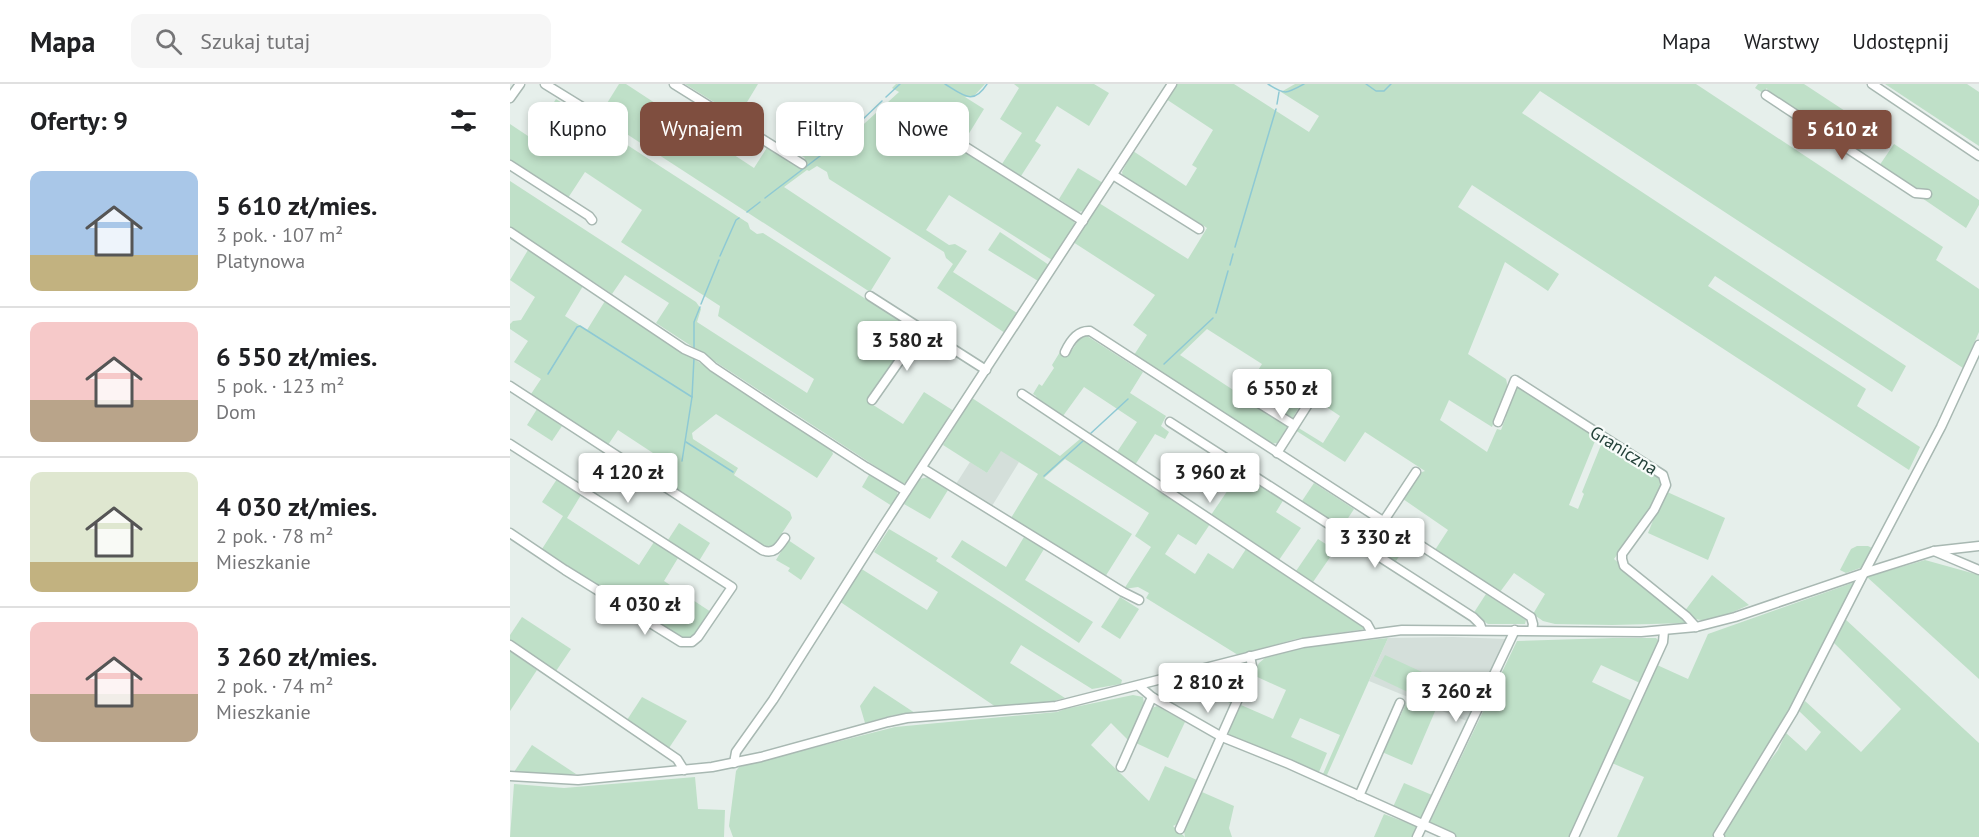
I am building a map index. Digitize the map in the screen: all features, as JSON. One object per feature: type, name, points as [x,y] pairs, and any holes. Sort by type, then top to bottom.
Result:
[{"type":"street","points":[[510,98],[520,84]]},
{"type":"street","points":[[544,84],[574,102]]},
{"type":"street","points":[[674,84],[802,164]]},
{"type":"street","points":[[734,764],[736,752],[773,700],[906,491],[1172,84]]},
{"type":"street","points":[[1872,84],[1979,156]]},
{"type":"street","points":[[1766,95],[1915,193],[1927,194]]},
{"type":"street","points":[[969,149],[1083,220]]},
{"type":"street","points":[[510,165],[592,220]]},
{"type":"street","points":[[1113,176],[1199,229]]},
{"type":"street","points":[[510,232],[684,349],[702,357],[713,367],[781,412],[906,491]]},
{"type":"street","points":[[870,296],[986,370]]},
{"type":"street","points":[[873,400],[921,330]]},
{"type":"street","points":[[1065,352],[1074,337],[1080,332],[1090,331],[1531,617],[1532,630]]},
{"type":"street","points":[[1718,836],[1793,712],[1936,437],[1979,345]]},
{"type":"street","name":"Graniczna","points":[[1498,422],[1515,380],[1663,475],[1666,485],[1654,510],[1622,554],[1622,563],[1696,627]]},
{"type":"street","points":[[510,386],[762,550],[769,552],[776,550],[785,538]]},
{"type":"street","points":[[1022,394],[1367,624],[1372,633]]},
{"type":"street","points":[[1246,394],[1294,425]]},
{"type":"street","points":[[1276,453],[1310,401]]},
{"type":"street","points":[[1170,422],[1473,617],[1482,630]]},
{"type":"street","points":[[510,444],[732,587],[698,637],[692,642],[681,642],[510,533]]},
{"type":"street","points":[[922,468],[1139,600]]},
{"type":"street","points":[[1383,522],[1416,472]]},
{"type":"street","points":[[510,776],[578,780],[734,764],[898,720],[1056,706],[1303,643],[1372,633],[1401,630],[1641,632],[1696,627],[1735,617],[1934,551],[1979,546]]},
{"type":"street","points":[[1934,551],[1979,570]]},
{"type":"street","points":[[1417,837],[1515,630]]},
{"type":"street","points":[[1574,837],[1663,642],[1664,631]]},
{"type":"street","points":[[510,645],[677,759],[684,770]]},
{"type":"street","points":[[1180,829],[1250,672],[1251,656]]},
{"type":"street","points":[[1139,686],[1152,697],[1222,737],[1451,837]]},
{"type":"street","points":[[1121,767],[1152,697]]},
{"type":"street","points":[[1359,796],[1400,703]]},
{"type":"shaded area","points":[[1001,450],[1019,462],[992,506],[956,484],[970,462],[987,473]]},
{"type":"shaded area","points":[[1388,638],[1507,639],[1469,722],[1369,681]]},
{"type":"green space","points":[[619,84],[626,84],[653,102],[640,102],[640,143],[628,135],[628,102],[608,102]]},
{"type":"green space","points":[[685,84],[758,84],[747,102],[714,102]]},
{"type":"green space","points":[[896,84],[985,84],[974,96],[965,97],[984,109],[969,133],[969,102],[888,102],[899,92],[892,88]]},
{"type":"green space","points":[[1014,84],[1094,84],[1109,93],[1089,126],[1057,106],[1035,141],[1041,145],[1021,176],[1002,164],[1022,133],[1000,119],[1019,88]]},
{"type":"green space","points":[[1176,84],[1234,84],[1309,132],[1319,116],[1281,92],[1295,84],[1696,84],[1943,247],[1936,260],[1979,289],[1979,332],[1963,368],[1540,91],[1522,113],[1906,366],[1892,392],[1715,276],[1708,286],[1866,389],[1857,406],[1920,447],[1909,470],[1472,185],[1458,207],[1559,274],[1548,291],[1505,262],[1468,354],[1506,379],[1507,391],[1503,403],[1492,427],[1449,400],[1440,420],[1487,452],[1497,429],[1501,430],[1514,389],[1520,387],[1594,434],[1595,441],[1569,505],[1578,509],[1584,494],[1582,492],[1601,445],[1607,443],[1661,477],[1663,484],[1656,501],[1614,559],[1690,623],[1612,625],[1555,624],[1543,621],[1533,614],[1545,594],[1514,573],[1500,592],[1435,550],[1448,530],[1403,499],[1419,473],[1425,471],[1365,432],[1345,462],[1295,430],[1297,427],[1323,443],[1340,416],[1307,394],[1292,419],[1247,393],[1246,389],[1262,364],[1207,329],[1180,355],[1288,426],[1277,443],[1270,444],[1134,355],[1147,335],[1133,325],[1155,295],[1073,242],[1099,203],[1188,259],[1207,228],[1193,219],[1187,219],[1123,177],[1122,172],[1133,151],[1186,186],[1197,168],[1192,165],[1213,130],[1166,99]]},
{"type":"green space","points":[[1758,84],[1804,84],[1874,130],[1859,152],[1768,93],[1767,88],[1763,93],[1755,88]]},
{"type":"green space","points":[[1885,84],[1967,84],[1979,92],[1979,146]]},
{"type":"green space","points":[[876,113],[876,156],[969,156],[969,154],[1074,220],[1075,225],[1052,260],[949,195],[926,230],[949,245],[955,244],[967,251],[953,272],[1017,313],[1005,333],[937,288],[953,264],[946,258],[944,252],[829,179],[827,172],[817,166],[807,170],[784,187],[891,258],[870,292],[661,156],[736,156],[754,168],[762,156],[764,156],[768,146],[776,150],[776,156],[789,156],[802,162],[805,158],[802,156],[864,156],[864,124]]},
{"type":"green space","points":[[510,124],[528,136],[528,156],[628,156],[628,146],[640,153],[640,156],[644,156],[748,223],[750,229],[757,234],[763,233],[911,328],[912,334],[867,401],[903,424],[924,392],[954,411],[908,483],[901,483],[656,323],[669,303],[625,275],[612,294],[510,227],[510,181],[696,302],[701,309],[697,322],[807,393],[814,379],[718,316],[720,306],[621,242],[642,210],[585,172],[568,198],[510,160]]},
{"type":"green space","points":[[1894,144],[1979,200],[1979,205],[1966,228],[1879,166]]},
{"type":"green space","points":[[1078,168],[1103,183],[1084,211],[1078,212],[1059,199]]},
{"type":"green space","points":[[1000,232],[1049,265],[1038,281],[988,250]]},
{"type":"green space","points":[[528,250],[583,286],[565,316],[587,330],[605,301],[831,448],[833,454],[817,478],[716,414],[692,433],[693,439],[738,468],[734,475],[790,512],[792,518],[773,547],[767,549],[647,470],[656,455],[618,430],[608,445],[531,394],[541,379],[514,362],[528,341],[510,329],[513,321],[521,320],[535,297],[510,280]]},
{"type":"green space","points":[[1087,336],[1143,372],[1130,393],[1166,416],[1161,426],[1169,432],[1165,439],[1155,434],[1135,465],[1117,452],[1137,422],[1084,387],[1063,416],[1033,394],[1039,384],[1042,386],[1054,368],[1052,365],[1060,352],[1068,356],[1081,337]]},
{"type":"green space","points":[[972,398],[1060,456],[1080,439],[1210,524],[1196,545],[1178,534],[1165,554],[1195,574],[1208,553],[1233,569],[1246,549],[1366,629],[1296,639],[1238,655],[1146,598],[1149,593],[1138,587],[1124,589],[1151,547],[1135,536],[1149,513],[1065,459],[1044,478],[1132,534],[1105,577],[1011,518],[1038,474],[1001,451],[987,473],[943,445]]},
{"type":"green space","points":[[537,409],[562,426],[552,441],[527,425]]},
{"type":"green space","points":[[1219,457],[1284,499],[1276,512],[1301,528],[1279,560],[1211,515],[1232,484],[1211,469]]},
{"type":"green space","points":[[870,473],[897,490],[898,497],[892,506],[862,487]]},
{"type":"green space","points":[[928,477],[948,490],[930,519],[904,504],[920,479]]},
{"type":"green space","points":[[557,479],[581,495],[567,518],[639,565],[654,542],[678,558],[664,581],[711,612],[692,640],[683,641],[542,549],[563,516],[542,502]]},
{"type":"green space","points":[[1314,483],[1354,509],[1341,529],[1300,504]]},
{"type":"green space","points":[[1665,491],[1725,518],[1708,560],[1648,533]]},
{"type":"green space","points":[[679,523],[710,543],[699,561],[668,540]]},
{"type":"green space","points":[[1381,526],[1408,543],[1394,564],[1367,547]]},
{"type":"green space","points":[[889,529],[938,558],[936,561],[1122,680],[1121,684],[1092,689],[1021,645],[1010,663],[1065,698],[1050,702],[996,707],[839,601],[860,568],[927,610],[938,592],[874,552]]},
{"type":"green space","points":[[1024,537],[1044,549],[1025,580],[1093,622],[1079,643],[951,557],[962,540],[1006,567]]},
{"type":"green space","points":[[1318,539],[1335,550],[1313,582],[1296,571]]},
{"type":"green space","points":[[788,540],[815,558],[801,580],[788,571],[790,568],[776,560]]},
{"type":"green space","points":[[1857,546],[1872,548],[1863,567],[1846,573],[1840,570],[1851,549]]},
{"type":"green space","points":[[1925,560],[1979,575],[1979,679],[1867,577]]},
{"type":"green space","points":[[1712,575],[1749,605],[1724,616],[1707,620],[1699,620],[1684,612]]},
{"type":"green space","points":[[1855,582],[1800,694],[1744,789],[1712,837],[1617,837],[1644,777],[1612,763],[1657,665],[1688,679],[1708,634]]},
{"type":"green space","points":[[1486,594],[1526,620],[1525,624],[1488,624],[1473,614]]},
{"type":"green space","points":[[1120,597],[1139,609],[1120,639],[1101,627]]},
{"type":"green space","points":[[522,617],[571,649],[556,671],[510,640],[510,635]]},
{"type":"green space","points":[[1844,618],[1979,743],[1979,837],[1725,837],[1725,829],[1757,778],[1778,750],[1786,733],[1806,751],[1821,732],[1799,711],[1805,701],[1861,752],[1901,709],[1833,642]]},
{"type":"green space","points":[[1388,638],[1327,775],[1323,774],[1340,735],[1300,718],[1291,737],[1327,753],[1319,772],[1231,738],[1228,732],[1241,705],[1273,719],[1286,690],[1253,675],[1259,663],[1265,658],[1305,647]]},
{"type":"green space","points":[[1656,638],[1659,641],[1640,683],[1601,665],[1592,682],[1632,701],[1570,837],[1456,837],[1429,824],[1517,641]]},
{"type":"green space","points":[[510,651],[537,670],[510,711]]},
{"type":"green space","points":[[1385,655],[1422,672],[1412,694],[1374,676]]},
{"type":"green space","points":[[1245,663],[1248,665],[1232,704],[1184,681]]},
{"type":"green space","points":[[874,686],[915,713],[894,715],[865,723],[860,706]]},
{"type":"green space","points":[[1133,695],[1143,697],[1144,703],[1128,740],[1111,723],[1091,745],[1149,801],[1165,766],[1197,780],[1177,824],[1173,826],[1185,837],[733,837],[729,826],[736,771],[739,767],[895,727],[1057,712]]},
{"type":"green space","points":[[642,697],[687,721],[669,748],[627,720]]},
{"type":"green space","points":[[1409,697],[1436,709],[1412,765],[1382,752],[1396,718],[1400,717]]},
{"type":"green space","points":[[1157,706],[1185,722],[1168,758],[1136,743],[1152,708]]},
{"type":"green space","points":[[532,745],[576,774],[537,775],[514,772]]},
{"type":"green space","points":[[695,777],[698,809],[725,810],[724,837],[510,837],[514,784],[564,788]]},
{"type":"green space","points":[[1404,783],[1432,795],[1420,819],[1393,807]]},
{"type":"green space","points":[[1202,792],[1234,806],[1229,828],[1232,837],[1185,837],[1184,831]]},
{"type":"green space","points":[[1384,814],[1418,827],[1414,837],[1374,837]]},
{"type":"waterway","points":[[886,97],[900,84]]},
{"type":"waterway","points":[[945,84],[963,95],[972,97],[982,91],[987,84]]},
{"type":"waterway","points":[[1268,84],[1286,92],[1304,84]]},
{"type":"waterway","points":[[1366,84],[1376,91],[1384,91],[1391,84]]},
{"type":"waterway","points":[[1277,104],[1279,92]]},
{"type":"waterway","points":[[765,198],[841,140],[882,101]]},
{"type":"waterway","points":[[1235,247],[1276,109]]},
{"type":"waterway","points":[[747,212],[760,202]]},
{"type":"waterway","points":[[720,256],[739,218]]},
{"type":"waterway","points":[[1230,265],[1233,254]]},
{"type":"waterway","points":[[701,304],[719,260]]},
{"type":"waterway","points":[[1216,313],[1228,271]]},
{"type":"waterway","points":[[694,350],[694,322],[700,307]]},
{"type":"waterway","points":[[1164,364],[1213,318]]},
{"type":"waterway","points":[[548,374],[577,327],[580,326],[692,397]]},
{"type":"waterway","points":[[682,461],[692,397],[694,358]]},
{"type":"waterway","points":[[1090,434],[1128,399]]},
{"type":"waterway","points":[[1044,476],[1083,441]]},
{"type":"waterway","points":[[686,442],[733,472]]}]
